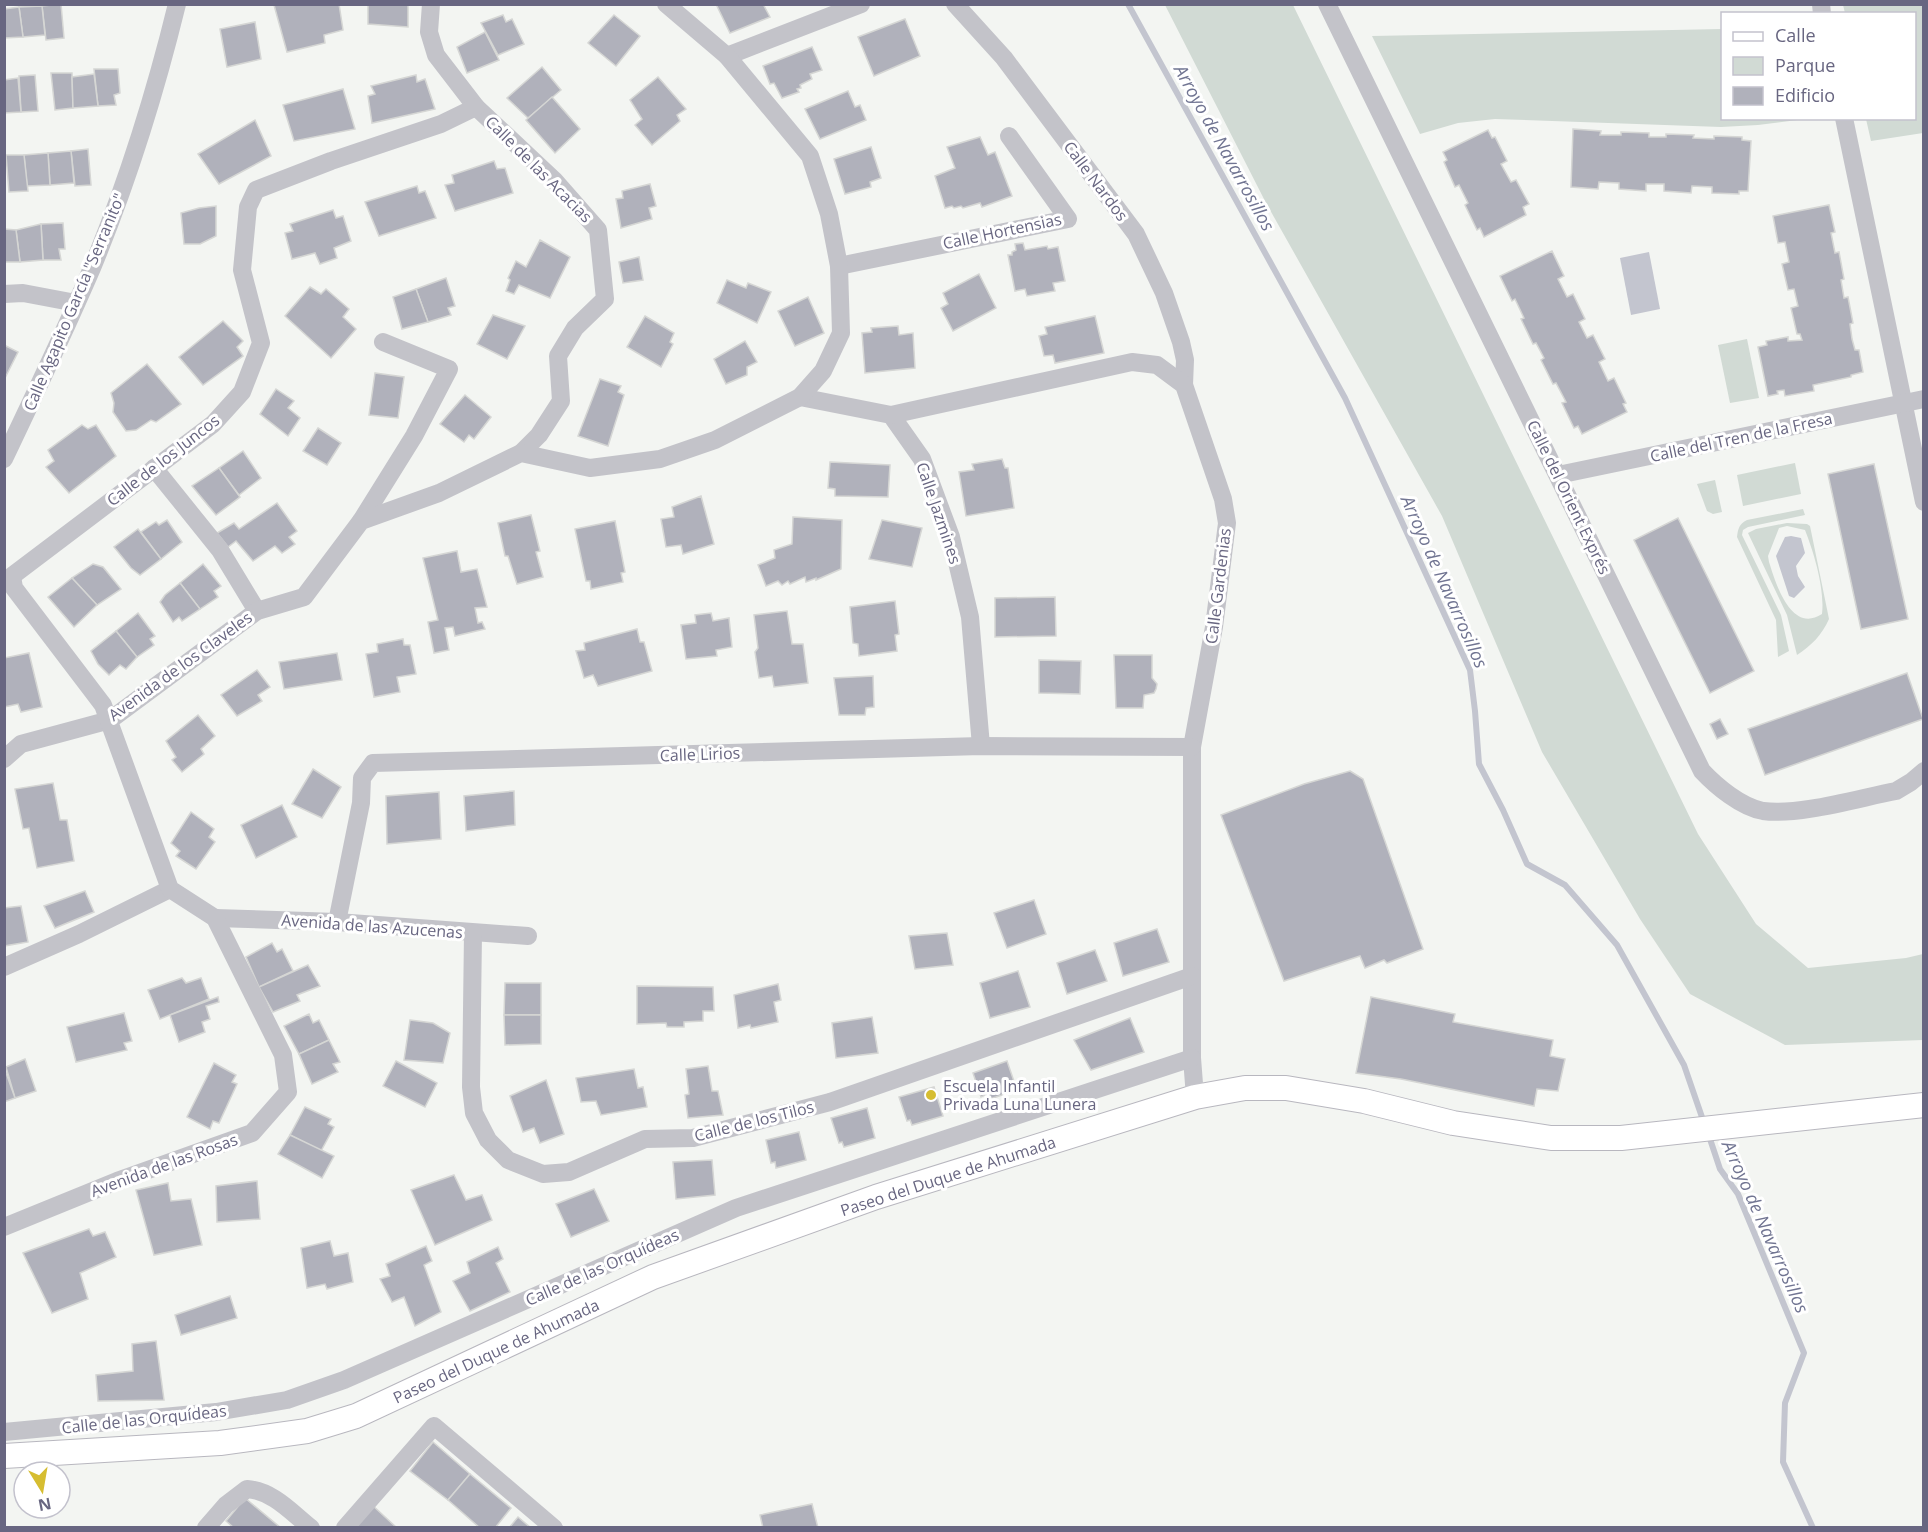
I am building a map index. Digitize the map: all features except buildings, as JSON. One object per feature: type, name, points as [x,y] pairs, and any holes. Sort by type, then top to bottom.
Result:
[{"type":"main road","name":"Paseo del Duque de Ahumada","points":[[4,1456],[220,1443],[307,1431],[356,1416],[653,1277],[876,1197],[1195,1097],[1245,1088],[1286,1088],[1364,1101],[1453,1122],[1551,1138],[1621,1138],[1923,1105]]},
{"type":"street","name":"Calle Agapito García \"Serranito\"","points":[[4,459],[76,303],[125,182],[163,61],[177,4]]},
{"type":"street","points":[[431,4],[429,32],[436,56],[476,107]]},
{"type":"street","points":[[361,522],[439,493],[521,453],[590,468],[660,459],[715,440],[801,397],[823,371],[841,333],[839,266],[829,214],[810,156],[727,56],[666,4]]},
{"type":"street","points":[[727,56],[861,4]]},
{"type":"street","name":"Calle Nardos","points":[[955,4],[1004,57],[1136,234],[1164,293],[1178,333],[1185,360],[1184,385]]},
{"type":"street","name":"Calle del Orient Exprés","points":[[1327,4],[1702,771],[1720,790],[1761,810],[1789,812],[1896,791],[1923,771]]},
{"type":"street","name":"Calle de las Acacias","points":[[476,107],[554,180],[598,230],[605,299],[575,328],[558,356],[561,402],[539,435],[521,453]]},
{"type":"street","name":"Calle de los Juncos","points":[[110,720],[103,705],[14,588],[12,576],[213,424],[242,392],[261,343],[242,270],[249,207],[256,190],[331,161],[441,124],[476,107]]},
{"type":"street","points":[[1844,120],[1923,502]]},
{"type":"street","name":"Calle Hortensias","points":[[839,266],[1068,219],[1009,136]]},
{"type":"street","points":[[4,294],[23,293],[76,303]]},
{"type":"street","name":"Avenida de los Claveles","points":[[4,759],[21,744],[110,720],[257,611],[304,597],[361,522],[414,436],[448,369],[383,342]]},
{"type":"street","points":[[801,397],[891,415],[1132,362],[1157,365],[1184,385]]},
{"type":"street","name":"Calle Gardenias","points":[[1184,385],[1224,498],[1227,523],[1214,627],[1192,747],[1192,1058],[1195,1097]]},
{"type":"street","name":"Calle del Tren de la Fresa","points":[[1558,475],[1923,399]]},
{"type":"street","name":"Calle Jazmines","points":[[891,415],[922,459],[951,537],[970,616],[981,746]]},
{"type":"street","points":[[154,468],[220,550],[257,611]]},
{"type":"street","points":[[110,720],[170,888],[215,918]]},
{"type":"street","name":"Calle Lirios","points":[[337,922],[361,804],[362,778],[373,763],[981,746],[1192,747]]},
{"type":"street","points":[[4,966],[79,934],[170,888]]},
{"type":"street","name":"Avenida de las Azucenas","points":[[215,918],[337,922],[528,936]]},
{"type":"street","name":"Avenida de las Rosas","points":[[4,1227],[117,1181],[252,1133],[288,1092],[283,1056],[215,918]]},
{"type":"street","name":"Calle de los Tilos","points":[[473,933],[471,1087],[474,1113],[488,1140],[508,1160],[543,1174],[568,1172],[645,1138],[693,1138],[830,1102],[1192,976]]},
{"type":"street","name":"Calle de las Orquídeas","points":[[4,1432],[216,1412],[287,1400],[344,1380],[736,1208],[1192,1058]]},
{"type":"street","points":[[345,1527],[434,1426],[554,1527]]},
{"type":"street","points":[[207,1527],[226,1505],[247,1489],[270,1494],[311,1527]]},
{"type":"green space","points":[[1165,5],[1293,5],[1698,834],[1756,924],[1808,968],[1906,958],[1923,954],[1923,1040],[1785,1045],[1690,994],[1640,919],[1542,752],[1442,516],[1265,201]]},
{"type":"green space","points":[[1843,5],[1923,5],[1923,133],[1871,141],[1866,120],[1916,120],[1916,12],[1845,12]]},
{"type":"green space","points":[[1721,29],[1721,120],[1797,120],[1721,127],[1495,119],[1458,123],[1420,134],[1372,36]]},
{"type":"green space","points":[[1747,339],[1759,398],[1730,403],[1718,345]]},
{"type":"green space","points":[[1795,463],[1801,494],[1743,506],[1737,475]]},
{"type":"green space","points":[[1715,480],[1722,512],[1713,514],[1707,511],[1697,484]]},
{"type":"green space","points":[[1803,509],[1805,515],[1748,527],[1743,530],[1742,535],[1781,615],[1789,651],[1778,657],[1776,620],[1737,534],[1738,529],[1747,520]]},
{"type":"green space","points":[[1787,523],[1810,526],[1829,619],[1816,640],[1797,655],[1787,615],[1748,533],[1756,529]],"holes":[[[1787,526],[1805,530],[1815,560],[1822,594],[1822,614],[1811,618],[1802,617],[1793,612],[1787,604],[1776,582],[1768,556],[1779,528]]]},
{"type":"shaded area","points":[[1649,252],[1660,309],[1631,315],[1620,258]]},
{"type":"shaded area","points":[[1785,537],[1801,538],[1805,553],[1796,566],[1798,576],[1805,587],[1794,598],[1789,596],[1776,556]]},
{"type":"waterway","name":"Arroyo de Navarrosillos","points":[[1128,4],[1345,398],[1470,670],[1479,764],[1527,864],[1565,885],[1617,945],[1684,1065],[1704,1123]]},
{"type":"waterway","name":"Arroyo de Navarrosillos","points":[[1708,1133],[1720,1169],[1738,1194],[1804,1353],[1785,1403],[1783,1462],[1813,1528]]},
{"type":"place","name":"Escuela Infantil Privada Luna Lunera","points":[[931,1095]]}]
